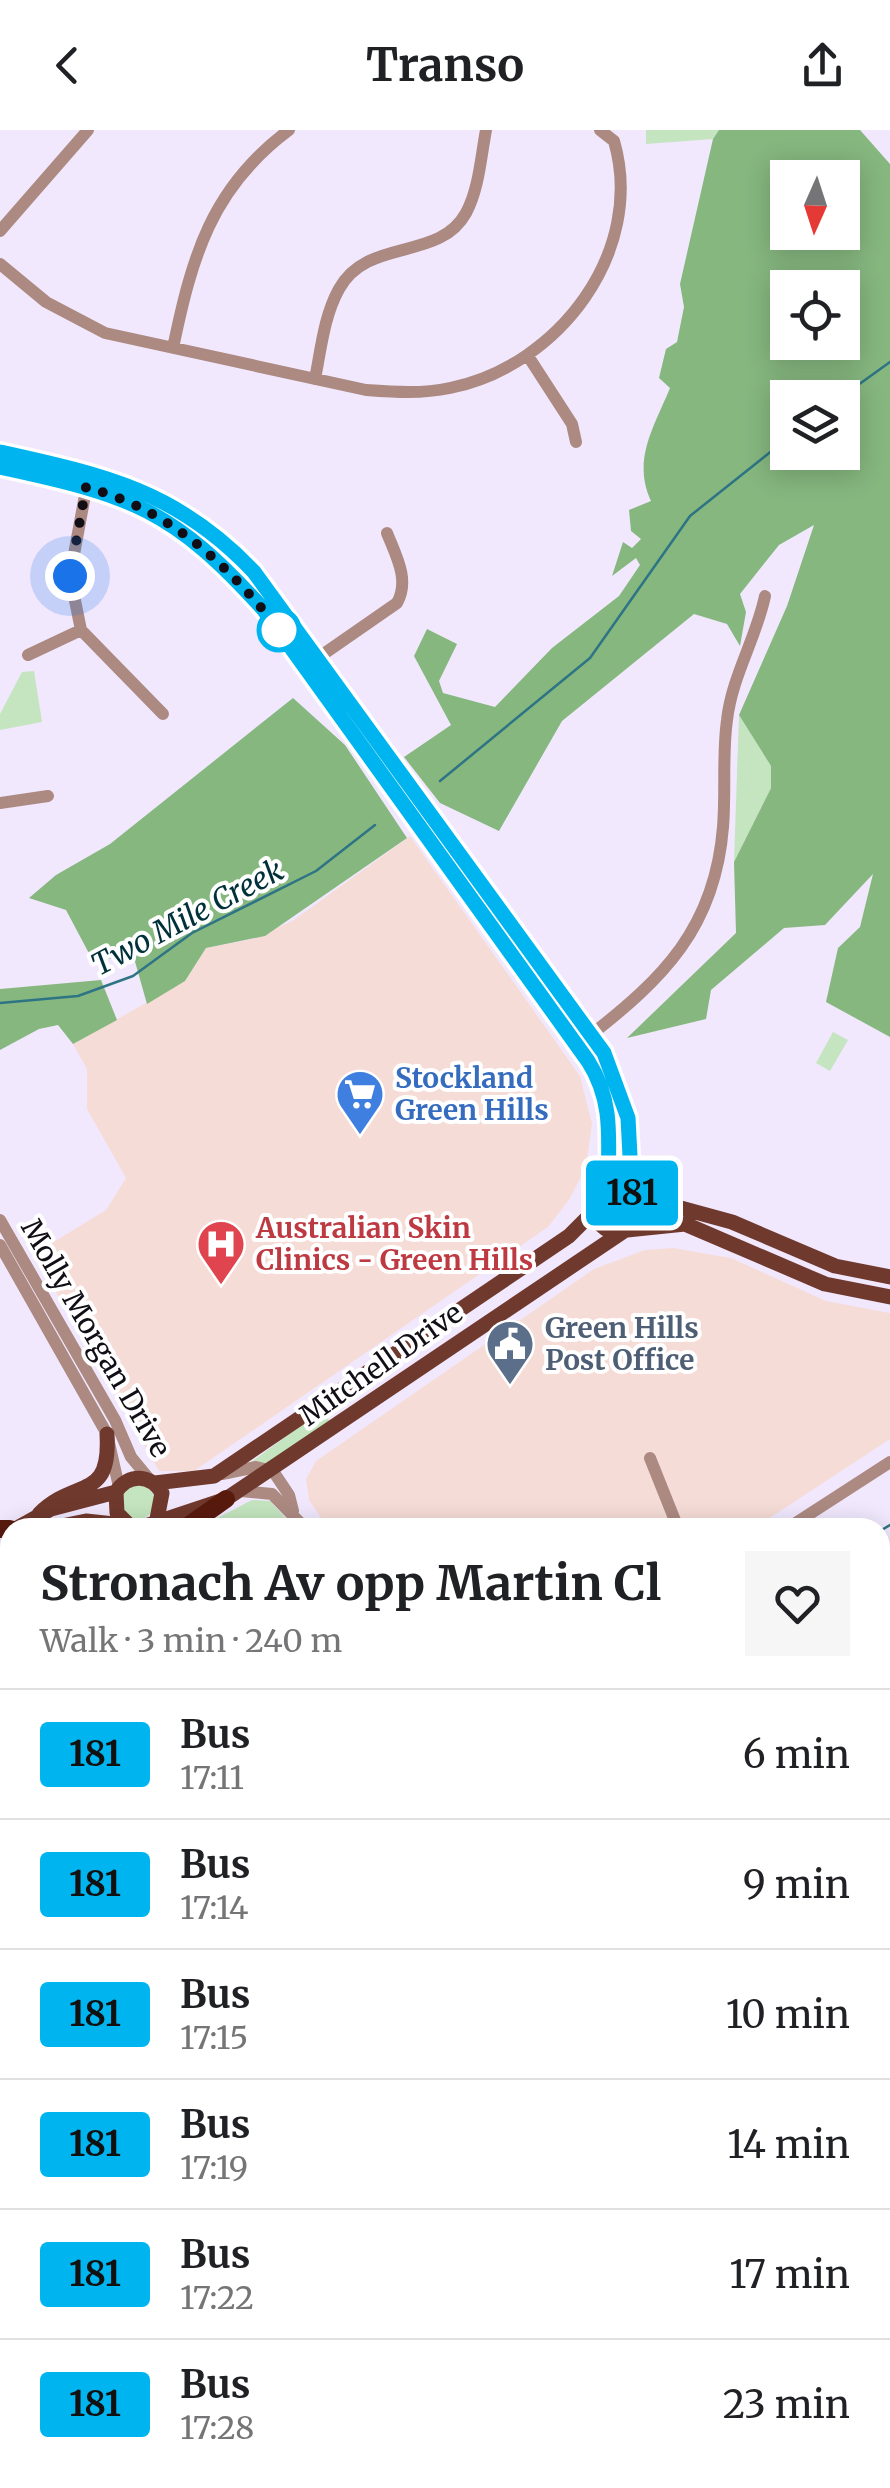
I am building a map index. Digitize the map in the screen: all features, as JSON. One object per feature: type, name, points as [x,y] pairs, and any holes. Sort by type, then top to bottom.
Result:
[{"type":"highway","points":[[200,1518],[233,1495]]},
{"type":"main road","points":[[632,1194],[639,1214],[626,1230],[604,1227],[596,1209],[608,1191],[620,1188],[732,1222],[835,1266],[890,1277]]},
{"type":"main road","name":"Mitchell Drive","points":[[152,1482],[191,1482],[214,1476],[570,1236],[596,1209]]},
{"type":"main road","name":"Mitchell Drive","points":[[161,1518],[233,1495],[272,1471],[626,1230],[685,1224],[825,1284],[890,1297]]},
{"type":"main road","points":[[39,1514],[55,1498],[97,1483],[108,1462],[107,1434]]},
{"type":"main road","points":[[32,1518],[118,1490],[130,1479],[152,1482],[164,1503],[148,1518]]},
{"type":"main road","points":[[118,1490],[117,1513],[128,1518]]},
{"type":"street","points":[[0,230],[88,130]]},
{"type":"street","points":[[173,348],[188,277],[212,213],[245,168],[290,130]]},
{"type":"street","points":[[314,378],[329,312],[339,287],[354,268],[376,255],[434,241],[453,229],[472,195],[486,130]]},
{"type":"street","points":[[0,264],[72,318],[105,333],[314,378],[406,393],[452,388],[528,356],[579,306],[600,272],[624,196],[622,168],[614,141],[600,130]]},
{"type":"street","points":[[528,356],[572,424],[576,442]]},
{"type":"street","points":[[0,452],[90,472],[160,497],[222,541],[254,572],[578,1045],[605,1096],[611,1149],[608,1191]]},
{"type":"street","points":[[0,466],[86,487],[150,510],[214,555],[313,661],[591,1035],[624,1099],[632,1194]]},
{"type":"street","points":[[90,472],[70,576],[81,630],[163,714]]},
{"type":"street","points":[[313,661],[397,603],[402,594],[400,565],[387,533]]},
{"type":"street","points":[[578,1045],[640,998],[674,961],[709,897],[723,829],[727,716],[765,596]]},
{"type":"street","points":[[28,655],[81,630]]},
{"type":"street","points":[[0,803],[48,796]]},
{"type":"street","name":"Molly Morgan Drive","points":[[0,1220],[115,1420],[131,1458],[152,1482]]},
{"type":"street","name":"Molly Morgan Drive","points":[[0,1245],[107,1434],[118,1490]]},
{"type":"street","points":[[650,1458],[674,1518]]},
{"type":"street","points":[[803,1518],[890,1462]]},
{"type":"street","points":[[214,1476],[256,1467],[272,1471],[290,1496],[293,1510]]},
{"type":"street","points":[[233,1495],[264,1491],[299,1518]]},
{"type":"shaded area","name":"Stockland Green Hills","points":[[410,836],[580,1076],[592,1124],[586,1167],[569,1200],[548,1227],[194,1471],[159,1471],[34,1254],[106,1210],[126,1178],[87,1109],[87,1069],[73,1044],[185,981],[206,948],[253,939],[294,920]]},
{"type":"shaded area","points":[[673,1248],[731,1258],[826,1301],[890,1313],[890,1439],[770,1518],[321,1518],[309,1500],[306,1479],[316,1461],[594,1269],[645,1250]]},
{"type":"green space","points":[[646,130],[719,130],[713,139],[646,144]]},
{"type":"green space","points":[[719,130],[860,130],[890,164],[890,1037],[826,1002],[838,948],[860,927],[873,874],[825,925],[784,928],[711,990],[706,1019],[627,1038],[736,933],[734,862],[771,788],[771,766],[739,715],[787,606],[814,525],[779,545],[740,594],[746,612],[740,646],[727,624],[694,614],[562,721],[499,831],[440,803],[404,757],[451,725],[414,656],[427,629],[457,644],[439,681],[443,693],[495,707],[552,648],[619,596],[640,565],[636,558],[612,576],[623,542],[632,548],[641,539],[631,531],[629,510],[651,501],[644,458],[670,388],[659,378],[666,349],[677,342],[684,307],[680,284],[713,139]]},
{"type":"green space","points":[[34,671],[42,722],[0,730],[0,714],[22,672]]},
{"type":"green space","points":[[293,698],[345,745],[407,838],[265,936],[206,948],[185,981],[147,1004],[134,958],[92,959],[66,910],[29,898],[56,875],[110,844]]},
{"type":"green space","points":[[739,715],[771,766],[771,788],[734,862]]},
{"type":"green space","points":[[101,980],[117,1020],[73,1044],[58,1025],[39,1029],[0,1050],[0,989]]},
{"type":"green space","points":[[833,1032],[848,1040],[830,1071],[816,1063]]},
{"type":"green space","points":[[322,1410],[331,1423],[270,1465],[250,1463]]},
{"type":"green space","points":[[132,1486],[144,1486],[154,1496],[154,1508],[144,1518],[132,1518],[122,1508],[122,1496]]},
{"type":"green space","points":[[252,1500],[270,1501],[286,1518],[217,1518]]},
{"type":"waterway","name":"Two Mile Creek","points":[[860,384],[890,362]]},
{"type":"waterway","name":"Two Mile Creek","points":[[440,781],[590,658],[690,516],[770,452]]},
{"type":"waterway","name":"Two Mile Creek","points":[[0,1003],[78,996],[133,976],[192,933],[316,871],[375,825]]},
{"type":"bus line","name":"181","points":[[0,452],[90,472],[160,497],[184,510],[254,572],[604,1053],[628,1118],[632,1194],[620,1188],[608,1191],[611,1149],[605,1096],[578,1045],[264,610],[214,555],[150,510],[120,496],[0,467]]},
{"type":"place","name":"Stockland Green Hills","points":[[360,1136]]},
{"type":"place","name":"Australian Skin Clinics - Green Hills","points":[[221,1286]]},
{"type":"place","name":"Green Hills Post Office","points":[[510,1386]]},
{"type":"route","points":[[70,576],[86,487],[120,496],[184,531],[214,555],[286,638],[279,630]]}]
